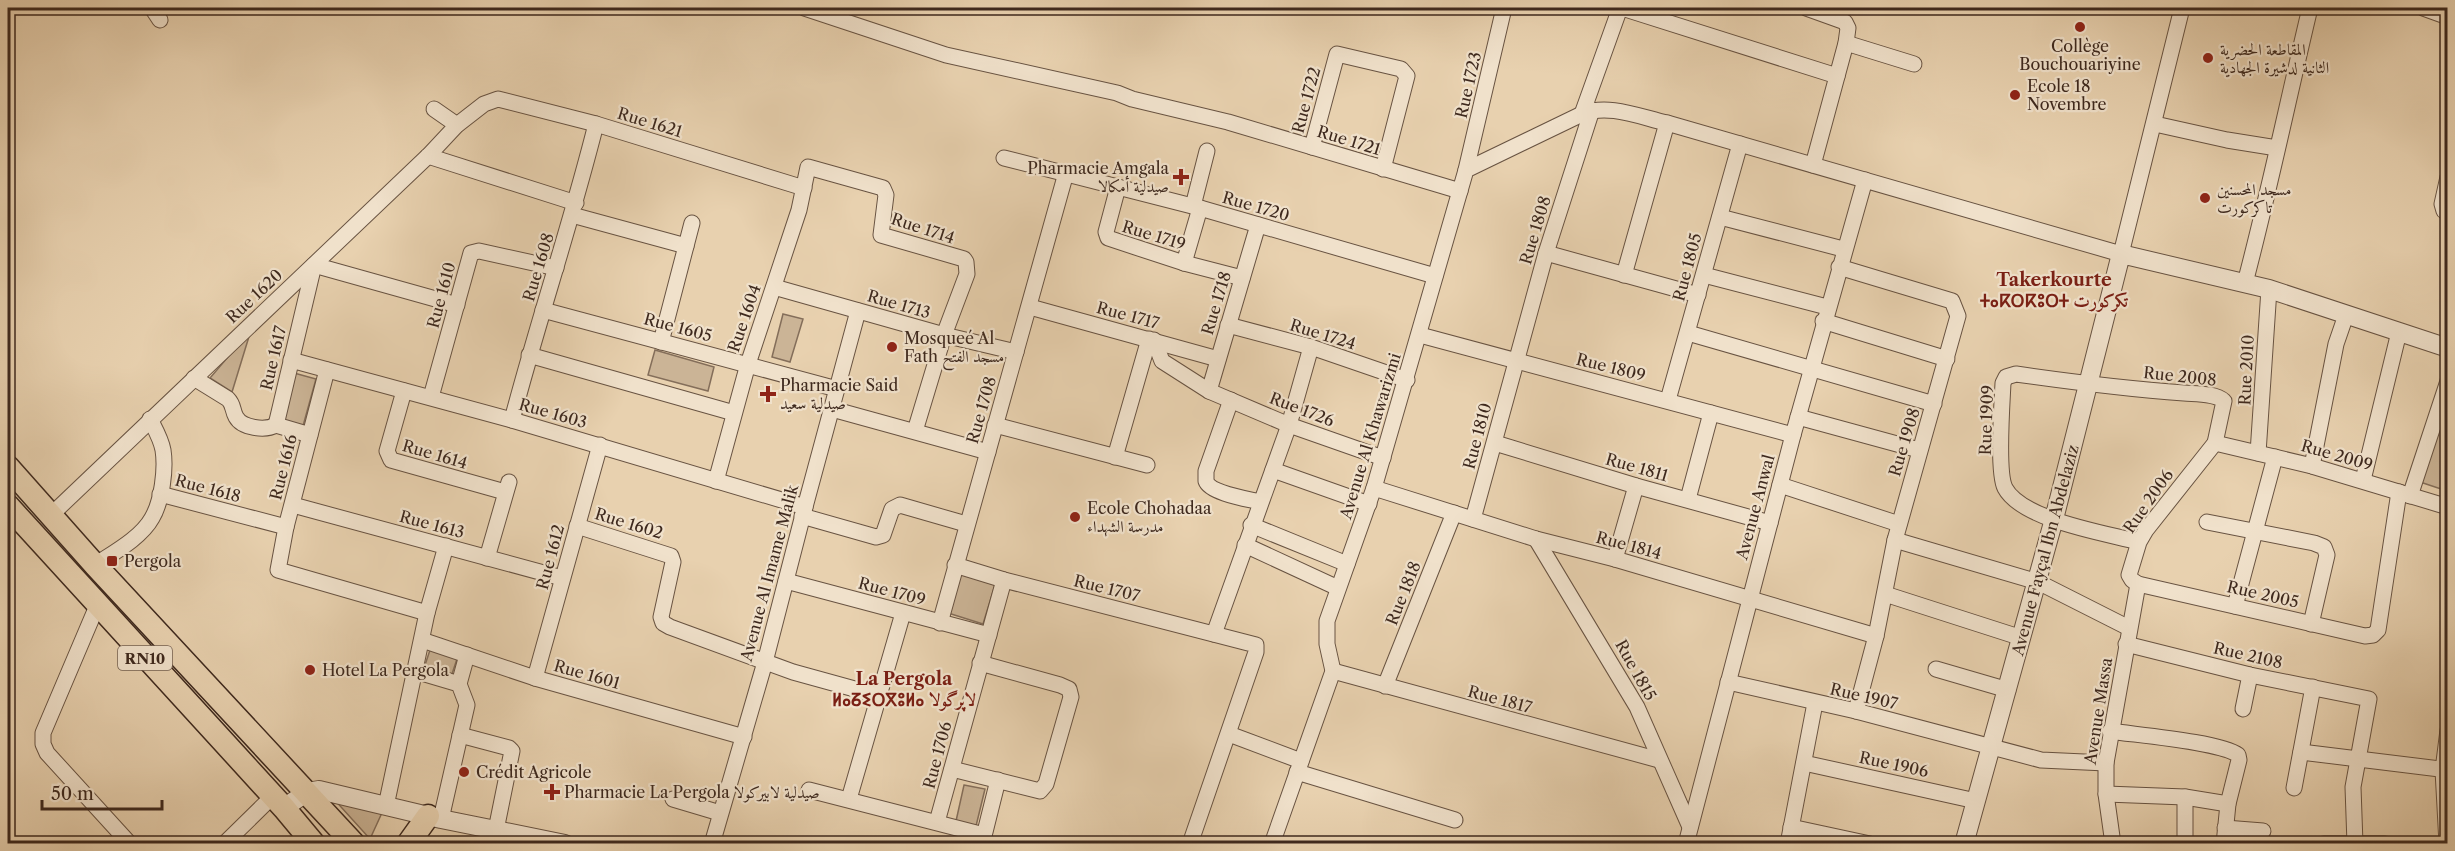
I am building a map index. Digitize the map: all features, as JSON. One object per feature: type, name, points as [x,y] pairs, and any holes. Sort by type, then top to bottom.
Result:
[{"type":"main road","name":"RN10","points":[[8,466],[50,516],[354,843]]},
{"type":"main road","name":"RN10","points":[[8,506],[314,843]]},
{"type":"main road","points":[[408,843],[434,817]]},
{"type":"street","name":"Rue 1721","points":[[810,8],[946,55],[1117,93],[1132,99],[1228,122],[1460,191]]},
{"type":"street","name":"Rue 1723","points":[[1466,170],[1500,8]]},
{"type":"street","points":[[1621,8],[1837,76]]},
{"type":"street","name":"Rue 1808","points":[[1515,362],[1587,112],[1621,8]]},
{"type":"street","points":[[1806,8],[1845,22],[1848,27],[1846,43],[1813,165]]},
{"type":"street","points":[[2121,254],[2182,8]]},
{"type":"street","points":[[2245,283],[2273,176],[2277,148],[2310,8]]},
{"type":"street","points":[[2423,8],[2448,17]]},
{"type":"street","points":[[1846,43],[1914,64]]},
{"type":"street","name":"Rue 1722","points":[[1312,147],[1337,54],[1401,69],[1407,76],[1383,169]]},
{"type":"street","name":"Rue 1621","points":[[484,104],[498,99],[508,100],[596,124],[804,188]]},
{"type":"street","name":"Rue 1620","points":[[50,516],[428,156],[457,125],[484,104]]},
{"type":"street","points":[[434,109],[457,125]]},
{"type":"street","points":[[1466,170],[1587,112],[1605,109],[1667,123],[2121,254],[2268,289],[2448,348]]},
{"type":"street","points":[[1624,275],[1667,123]]},
{"type":"street","name":"Rue 1608","points":[[512,420],[529,355],[574,209],[596,124]]},
{"type":"street","points":[[2155,124],[2227,140],[2277,148]]},
{"type":"street","name":"Rue 1805","points":[[1668,400],[1740,144]]},
{"type":"street","points":[[1184,263],[1207,151]]},
{"type":"street","points":[[428,156],[574,209],[686,246]]},
{"type":"street","name":"Rue 1720","points":[[1004,158],[1196,207],[1435,276]]},
{"type":"street","name":"Rue 1604","points":[[716,482],[748,364],[789,244],[808,167]]},
{"type":"street","name":"Rue 1714","points":[[808,167],[883,188],[886,195],[880,235],[966,262],[967,274],[944,335]]},
{"type":"street","name":"Avenue Al Khawarizmi","points":[[1333,671],[1327,644],[1328,621],[1374,488],[1466,170]]},
{"type":"street","name":"Rue 1708","points":[[940,623],[1066,172]]},
{"type":"street","points":[[2448,177],[2442,204],[2444,212],[2448,213]]},
{"type":"street","name":"Avenue Anwal","points":[[1686,843],[1825,314],[1865,180]]},
{"type":"street","name":"Rue 1719","points":[[1118,187],[1106,232],[1108,238],[1184,263],[1242,278]]},
{"type":"street","points":[[1720,217],[1843,249]]},
{"type":"street","points":[[661,342],[692,223]]},
{"type":"street","name":"Rue 1718","points":[[1209,391],[1258,225]]},
{"type":"street","name":"Rue 1610","points":[[431,397],[469,260],[474,251],[556,268]]},
{"type":"street","points":[[1546,253],[1698,295]]},
{"type":"street","name":"Avenue Fayçal Ibn Abdelaziz","points":[[1964,843],[2054,519],[2121,254]]},
{"type":"street","points":[[314,265],[457,305]]},
{"type":"street","name":"Rue 1617","points":[[276,425],[314,265]]},
{"type":"street","name":"Rue 1908","points":[[1839,267],[1952,301],[1956,306],[1958,316],[1899,524],[1876,636],[1856,711]]},
{"type":"street","points":[[1704,275],[1825,314],[1947,359]]},
{"type":"street","name":"Rue 1713","points":[[774,287],[944,335],[1016,352]]},
{"type":"street","name":"Rue 2010","points":[[2258,453],[2266,358],[2268,289]]},
{"type":"street","name":"Rue 1717","points":[[1030,307],[1218,359]]},
{"type":"street","name":"Rue 1605","points":[[543,310],[837,389]]},
{"type":"street","name":"Avenue Al Imame Malik","points":[[712,843],[765,662],[858,311]]},
{"type":"street","points":[[2312,466],[2337,344],[2346,315]]},
{"type":"street","name":"Rue 1724","points":[[1228,325],[1311,347],[1407,380]]},
{"type":"street","points":[[2363,480],[2399,332]]},
{"type":"street","points":[[1688,333],[1934,404]]},
{"type":"street","points":[[915,431],[944,335]]},
{"type":"street","name":"Rue 1809","points":[[1420,335],[1793,435]]},
{"type":"street","points":[[1115,456],[1152,340]]},
{"type":"street","name":"Rue 1726","points":[[1152,340],[1162,361],[1209,391],[1289,424],[1383,458]]},
{"type":"street","points":[[1214,634],[1251,525],[1289,424],[1311,347]]},
{"type":"street","points":[[529,355],[735,413]]},
{"type":"street","name":"Rue 1603","points":[[291,360],[600,445],[804,511],[876,537],[884,535],[892,509],[900,505],[966,524]]},
{"type":"street","name":"Rue 1810","points":[[1473,519],[1515,362]]},
{"type":"street","name":"Rue 1616","points":[[327,370],[286,527],[278,570],[427,613]]},
{"type":"street","name":"Rue 1909","points":[[2054,519],[2036,514],[2015,499],[2006,488],[2003,475],[2001,426],[2003,383],[2006,377],[2016,374],[2088,384]]},
{"type":"street","points":[[194,378],[228,399],[232,403],[236,418],[240,421],[265,429],[276,425],[310,435]]},
{"type":"street","points":[[2404,494],[2448,381]]},
{"type":"street","name":"Rue 2008","points":[[2088,384],[2220,398],[2224,403],[2215,443]]},
{"type":"street","name":"Rue 1614","points":[[404,390],[387,451],[391,460],[507,487],[487,558]]},
{"type":"street","points":[[1231,400],[1206,471],[1206,480],[1210,488],[1260,502]]},
{"type":"street","points":[[832,409],[988,452]]},
{"type":"street","points":[[1688,499],[1712,413]]},
{"type":"street","points":[[1798,417],[1919,450]]},
{"type":"street","name":"Rue 1618","points":[[150,419],[162,449],[164,462],[160,494],[286,527]]},
{"type":"street","points":[[995,425],[1147,465]]},
{"type":"street","name":"Rue 1811","points":[[1495,443],[1636,486],[1770,523]]},
{"type":"street","name":"Rue 2009","points":[[2215,443],[2363,480],[2448,507]]},
{"type":"street","name":"Rue 2006","points":[[2138,584],[2129,574],[2139,542],[2215,443]]},
{"type":"street","name":"Rue 1612","points":[[535,678],[600,445]]},
{"type":"street","points":[[2235,606],[2253,532],[2275,457]]},
{"type":"street","points":[[1273,470],[1369,504]]},
{"type":"street","points":[[1780,485],[1899,524]]},
{"type":"street","points":[[1615,559],[1636,486]]},
{"type":"street","name":"Rue 1814","points":[[1374,488],[1536,539],[1615,559],[1876,636]]},
{"type":"street","points":[[95,565],[139,533],[152,518],[160,494]]},
{"type":"street","name":"Rue 2005","points":[[2138,584],[2365,636],[2373,635],[2378,630],[2404,494]]},
{"type":"street","name":"Rue 1613","points":[[293,505],[562,578]]},
{"type":"street","name":"Rue 1818","points":[[1385,686],[1454,513]]},
{"type":"street","points":[[2054,519],[2139,542]]},
{"type":"street","points":[[2207,522],[2314,543],[2324,547],[2327,555],[2312,624]]},
{"type":"street","points":[[1251,525],[1347,564]]},
{"type":"street","name":"Rue 1602","points":[[577,526],[671,556],[673,562],[663,605],[663,623],[765,662]]},
{"type":"street","name":"Rue 1815","points":[[1536,539],[1612,661],[1637,707],[1690,827]]},
{"type":"street","points":[[1895,540],[2037,582],[2129,628]]},
{"type":"street","points":[[1245,545],[1338,588]]},
{"type":"street","points":[[386,806],[427,613],[446,546]]},
{"type":"street","name":"Rue 1707","points":[[955,565],[1004,580],[1256,645],[1256,652],[1229,734]]},
{"type":"street","name":"Rue 1706","points":[[937,822],[1004,580]]},
{"type":"street","name":"Rue 1709","points":[[786,581],[989,634]]},
{"type":"street","name":"Avenue Massa","points":[[2113,843],[2106,794],[2106,763],[2138,584]]},
{"type":"street","points":[[1885,594],[2022,638]]},
{"type":"street","points":[[98,606],[43,733],[43,744],[47,753],[130,843]]},
{"type":"street","points":[[849,799],[903,613]]},
{"type":"street","name":"Rue 1601","points":[[422,640],[535,678],[744,737]]},
{"type":"street","name":"Rue 2108","points":[[2126,644],[2250,675],[2369,699],[2358,757]]},
{"type":"street","points":[[434,817],[467,705],[459,684],[467,656]]},
{"type":"street","points":[[765,662],[880,696]]},
{"type":"street","points":[[952,769],[1040,791],[1043,789],[1071,697],[1069,689],[1060,685],[981,663]]},
{"type":"street","points":[[1936,669],[2008,690]]},
{"type":"street","points":[[415,671],[459,684]]},
{"type":"street","points":[[1272,843],[1333,671]]},
{"type":"street","name":"Rue 1817","points":[[1333,671],[1659,760]]},
{"type":"street","points":[[2243,709],[2250,675]]},
{"type":"street","name":"Rue 1907","points":[[1728,682],[1856,711],[2041,760],[2106,763]]},
{"type":"street","points":[[2294,788],[2313,687]]},
{"type":"street","points":[[1788,843],[1815,703]]},
{"type":"street","points":[[2447,843],[2445,770],[2448,730]]},
{"type":"street","points":[[2110,731],[2181,741],[2229,750],[2238,755],[2240,760],[2228,804],[2225,836],[2263,831]]},
{"type":"street","points":[[1190,843],[1229,734],[1299,767],[1455,820]]},
{"type":"street","points":[[460,735],[509,748],[512,751],[496,830]]},
{"type":"street","points":[[2301,752],[2358,757],[2445,770]]},
{"type":"street","points":[[2355,843],[2353,787],[2358,757]]},
{"type":"street","name":"Rue 1906","points":[[1804,763],[1976,801]]},
{"type":"street","points":[[809,790],[937,822],[983,839],[998,780]]},
{"type":"street","points":[[224,843],[279,802],[319,790],[434,817],[565,843]]},
{"type":"street","points":[[2106,794],[2185,797],[2228,804]]},
{"type":"street","points":[[2185,797],[2185,843]]},
{"type":"street","points":[[673,799],[720,813]]},
{"type":"street","points":[[1791,827],[1870,843]]},
{"type":"street","points":[[2324,843],[2385,843]]},
{"type":"shaded area","points":[[783,314],[803,319],[790,362],[772,357]]},
{"type":"shaded area","points":[[251,330],[232,392],[210,378]]},
{"type":"shaded area","points":[[655,350],[714,367],[708,391],[648,375]]},
{"type":"shaded area","points":[[294,373],[316,379],[303,426],[282,421]]},
{"type":"shaded area","points":[[2447,399],[2447,491],[2420,482]]},
{"type":"shaded area","points":[[961,574],[995,585],[983,624],[948,613]]},
{"type":"shaded area","points":[[431,647],[458,656],[452,674],[425,665]]},
{"type":"shaded area","points":[[964,785],[985,789],[976,826],[956,821]]},
{"type":"shaded area","points":[[322,786],[386,804],[370,839]]},
{"type":"place","name":"Collège Bouchouariyine","points":[[2080,27]]},
{"type":"place","name":"المقاطعة الحضرية الثانية لدشيرة الجهادية","points":[[2208,58]]},
{"type":"place","name":"Ecole 18 Novembre","points":[[2015,95]]},
{"type":"place","name":"Pharmacie Amgala صيدلية أمكالا","points":[[1181,177]]},
{"type":"place","name":"مسجد المحسنين تاكركورت","points":[[2205,198]]},
{"type":"place","name":"Mosqueé Al Fath مسجد الفتح","points":[[892,347]]},
{"type":"place","name":"Pharmacie Said صيدلية سعيد","points":[[768,394]]},
{"type":"place","name":"Ecole Chohadaa مدرسة الشهداء","points":[[1075,517]]},
{"type":"place","name":"Pergola","points":[[112,561]]},
{"type":"place","name":"Hotel La Pergola","points":[[310,670]]},
{"type":"place","name":"Crédit Agricole","points":[[464,772]]},
{"type":"place","name":"Pharmacie La Pergola صيدلية لابيركولا","points":[[552,792]]},
{"type":"district","name":"Takerkourte ⵜⴰⴽⵔⴽⵓⵔⵜ تكركورت","points":[[2054,290]]},
{"type":"district","name":"La Pergola ⵍⴰⵒⵉⵔⴳⵓⵍⴰ لاپرگولا","points":[[904,689]]}]
